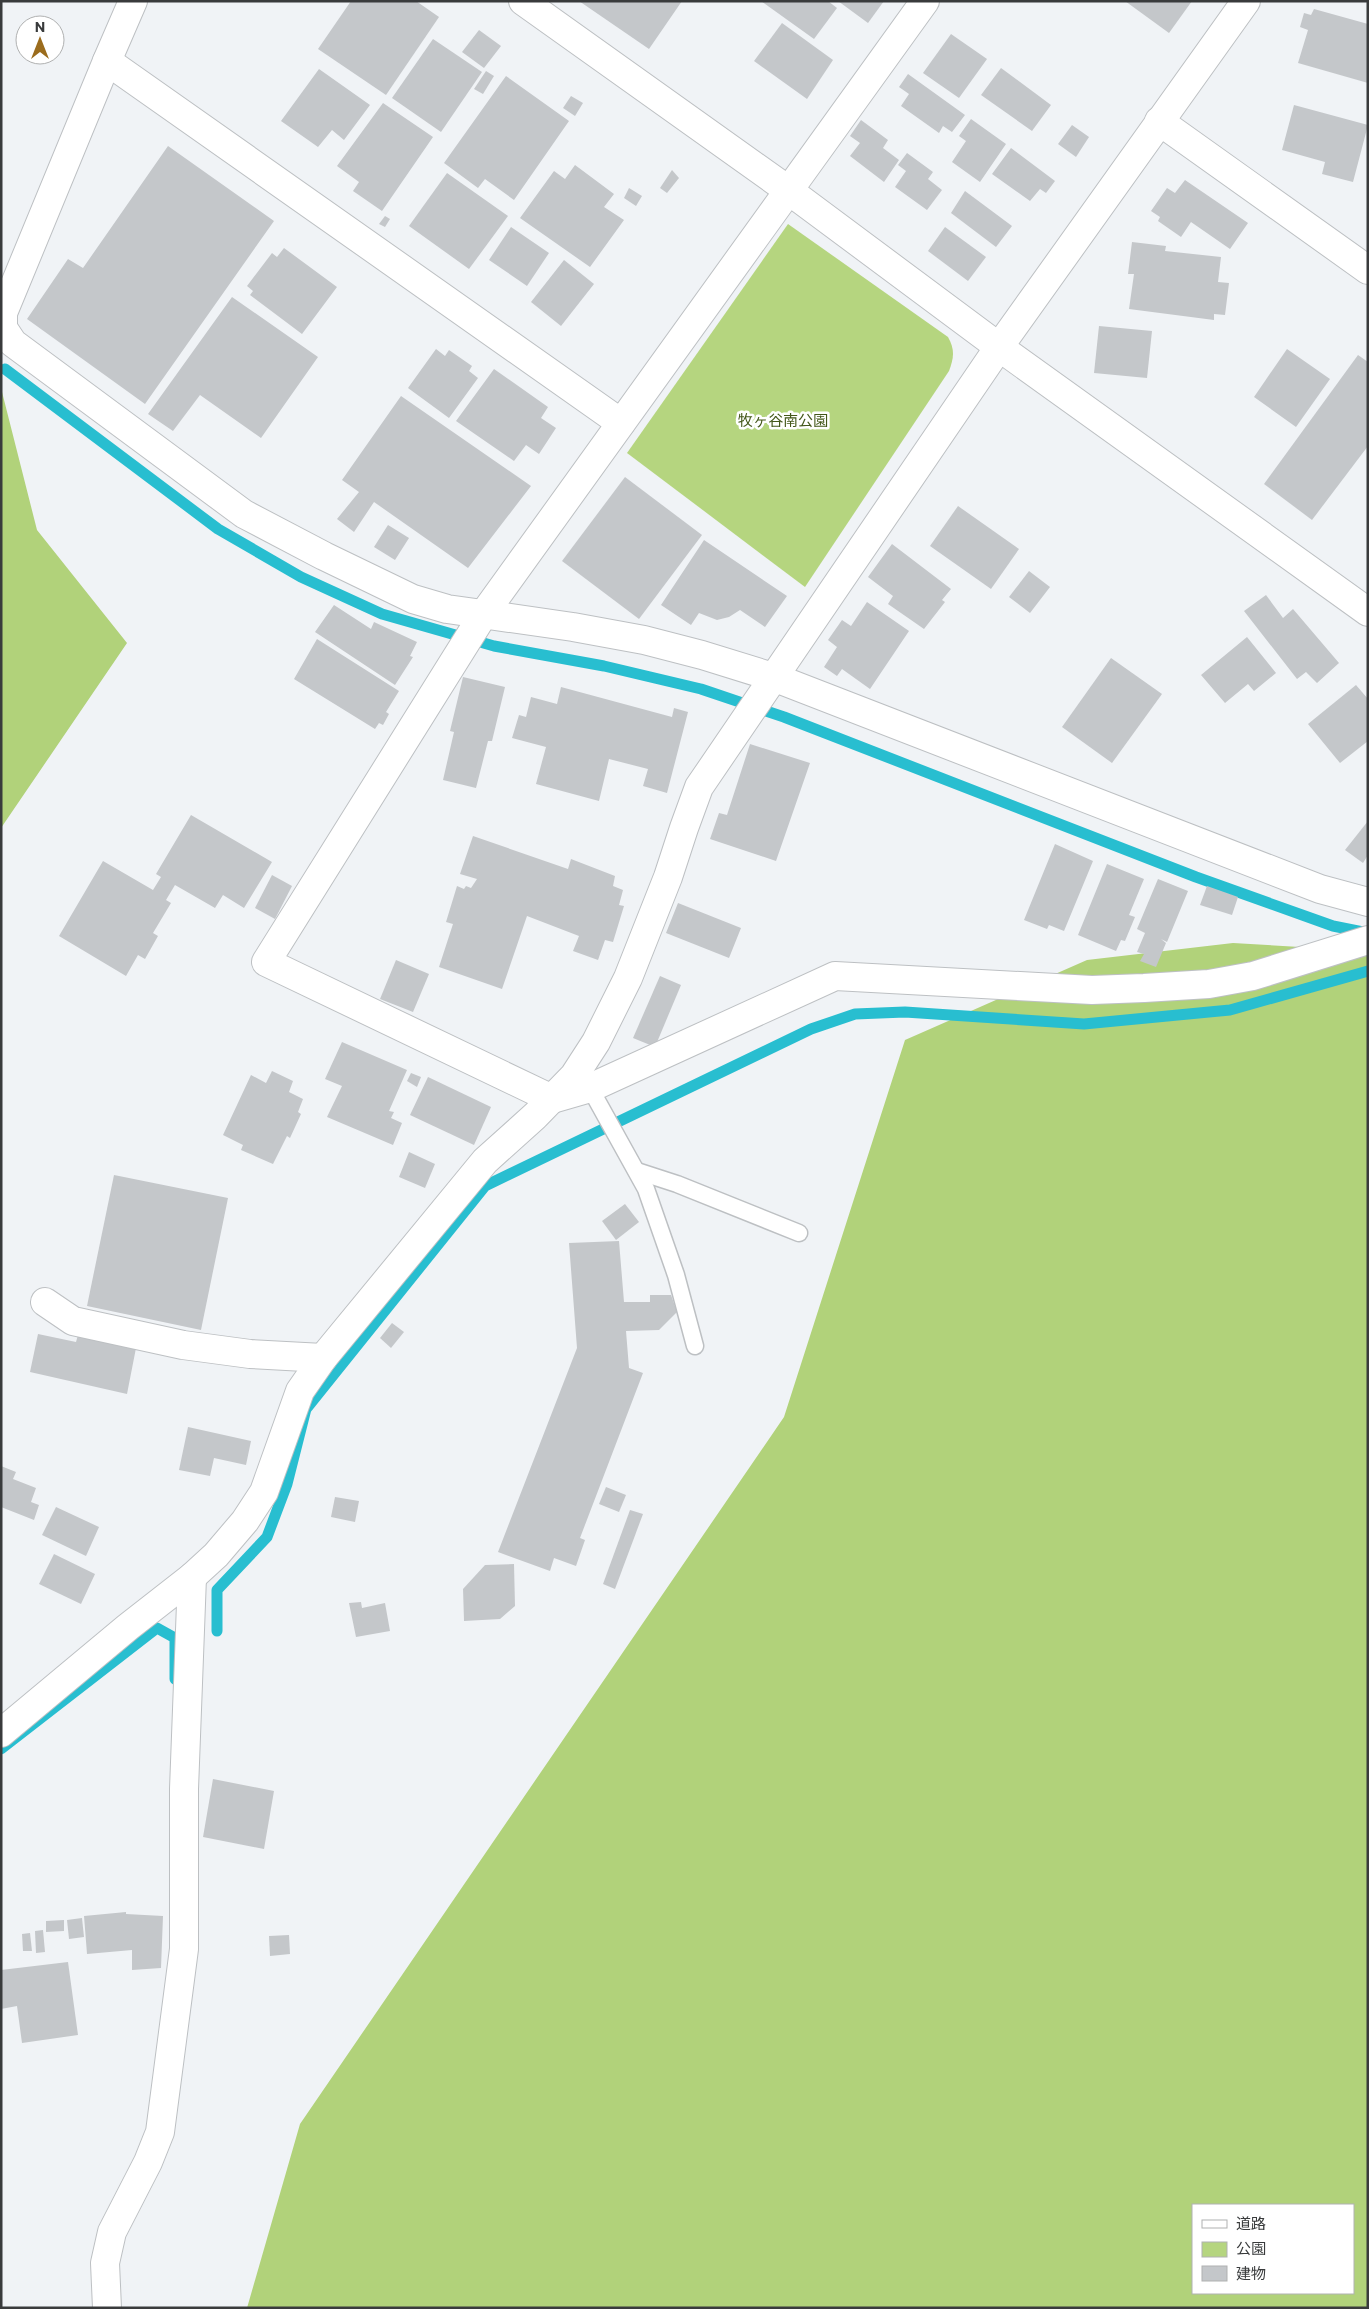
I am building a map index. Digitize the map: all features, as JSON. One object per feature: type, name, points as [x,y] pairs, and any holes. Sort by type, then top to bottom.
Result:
[{"type":"street","points":[[134,1],[107,61],[4,313],[4,328],[13,343],[244,514],[324,556],[413,599],[447,610],[573,627],[644,640],[702,655],[773,677],[943,741],[1320,890],[1368,902]]},
{"type":"street","points":[[522,1],[788,190],[999,347],[1368,612]]},
{"type":"street","points":[[924,1],[483,615],[266,962],[552,1098],[590,1088],[835,976],[1092,990],[1209,984],[1253,976],[1368,940]]},
{"type":"street","points":[[1,1733],[128,1627],[192,1577],[216,1555],[246,1521],[264,1492],[300,1391],[323,1358],[485,1161],[574,1076],[596,1042],[628,978],[668,877],[699,788],[999,347],[1246,1]]},
{"type":"street","points":[[107,61],[621,422]]},
{"type":"street","points":[[1159,121],[1368,270]]},
{"type":"street","points":[[45,1302],[73,1321],[183,1345],[250,1354],[323,1358]]},
{"type":"street","points":[[107,2308],[105,2263],[112,2232],[148,2162],[160,2132],[184,1949],[184,1789],[192,1577]]},
{"type":"lane","points":[[590,1088],[646,1188],[676,1275],[695,1346]]},
{"type":"lane","points":[[637,1171],[677,1184],[799,1234]]},
{"type":"green space","name":"牧ヶ谷南公園","points":[[788,224],[948,337],[953,354],[949,371],[805,587],[627,453]]},
{"type":"green space","points":[[1,388],[37,530],[127,643],[1,828]]},
{"type":"green space","points":[[1233,943],[1368,951],[1368,2308],[247,2308],[300,2124],[784,1417],[905,1040],[1087,960]]},
{"type":"building","points":[[351,1],[416,1],[439,17],[386,95],[318,49]]},
{"type":"building","points":[[579,1],[682,1],[649,49]]},
{"type":"building","points":[[761,1],[828,1],[837,8],[814,39]]},
{"type":"building","points":[[838,1],[884,1],[868,23]]},
{"type":"building","points":[[1125,1],[1192,1],[1169,33]]},
{"type":"building","points":[[1314,9],[1368,24],[1368,83],[1298,63],[1308,30],[1300,27],[1304,13],[1311,15]]},
{"type":"building","points":[[782,23],[833,60],[807,99],[754,61]]},
{"type":"building","points":[[479,30],[501,46],[484,68],[462,52]]},
{"type":"building","points":[[951,34],[987,59],[959,98],[923,73]]},
{"type":"building","points":[[433,39],[482,72],[441,132],[392,98]]},
{"type":"building","points":[[1001,68],[1051,105],[1032,131],[981,95]]},
{"type":"building","points":[[319,69],[370,105],[344,140],[332,130],[318,147],[281,121]]},
{"type":"building","points":[[486,71],[494,76],[483,94],[474,89]]},
{"type":"building","points":[[908,74],[965,115],[952,132],[943,126],[939,133],[901,106],[909,94],[899,87]]},
{"type":"building","points":[[506,76],[569,121],[514,200],[485,179],[478,188],[444,163]]},
{"type":"building","points":[[571,96],[583,103],[575,116],[563,108]]},
{"type":"building","points":[[383,103],[433,137],[382,211],[353,191],[359,182],[337,166]]},
{"type":"building","points":[[1294,105],[1368,125],[1353,182],[1322,174],[1325,162],[1282,150]]},
{"type":"building","points":[[971,119],[1006,144],[980,182],[952,162],[966,141],[959,136]]},
{"type":"building","points":[[861,120],[888,140],[883,148],[899,160],[884,182],[850,156],[860,143],[850,136]]},
{"type":"building","points":[[1072,125],[1089,137],[1076,157],[1058,144]]},
{"type":"building","points":[[168,146],[274,221],[145,404],[27,319],[68,259],[83,268]]},
{"type":"building","points":[[1011,148],[1055,181],[1046,193],[1040,189],[1030,201],[992,174]]},
{"type":"building","points":[[907,153],[933,172],[928,179],[942,190],[927,210],[895,187],[906,171],[898,165]]},
{"type":"building","points":[[575,165],[614,194],[604,207],[624,220],[590,267],[520,218],[554,171],[565,179]]},
{"type":"building","points":[[672,170],[679,178],[667,193],[660,188]]},
{"type":"building","points":[[447,173],[508,216],[469,269],[409,226]]},
{"type":"building","points":[[1185,180],[1248,223],[1230,249],[1191,222],[1181,237],[1158,221],[1160,217],[1151,211],[1167,188],[1175,193]]},
{"type":"building","points":[[629,188],[642,196],[636,206],[624,198]]},
{"type":"building","points":[[965,191],[1012,226],[996,247],[951,213]]},
{"type":"building","points":[[385,216],[390,219],[385,227],[379,224]]},
{"type":"building","points":[[511,227],[549,253],[527,286],[489,260]]},
{"type":"building","points":[[945,227],[986,257],[968,281],[928,251]]},
{"type":"building","points":[[1132,242],[1166,246],[1165,251],[1221,257],[1218,282],[1229,283],[1225,315],[1214,314],[1214,320],[1129,309],[1134,274],[1128,274]]},
{"type":"building","points":[[284,248],[337,287],[302,334],[250,295],[253,291],[247,286],[272,253],[277,257]]},
{"type":"building","points":[[564,260],[594,284],[561,326],[531,302]]},
{"type":"building","points":[[232,297],[318,357],[261,438],[200,395],[173,431],[148,414]]},
{"type":"building","points":[[1099,326],[1152,331],[1147,378],[1094,373]]},
{"type":"building","points":[[436,349],[445,356],[449,350],[472,366],[469,371],[478,378],[449,418],[408,388]]},
{"type":"building","points":[[1287,349],[1330,379],[1296,427],[1254,397]]},
{"type":"building","points":[[1358,355],[1368,362],[1368,446],[1312,520],[1264,484]]},
{"type":"building","points":[[494,369],[548,407],[541,418],[556,428],[539,454],[526,445],[514,461],[456,421]]},
{"type":"building","points":[[401,396],[531,486],[468,568],[374,502],[354,532],[337,519],[359,492],[342,480]]},
{"type":"building","points":[[625,477],[702,535],[639,619],[562,561]]},
{"type":"building","points":[[958,506],[1019,549],[991,589],[930,546]]},
{"type":"building","points":[[388,525],[409,538],[395,560],[374,547]]},
{"type":"building","points":[[704,540],[787,596],[765,627],[740,610],[729,617],[717,620],[699,613],[691,625],[661,605]]},
{"type":"building","points":[[892,544],[951,589],[942,600],[945,602],[924,629],[888,604],[893,596],[868,577]]},
{"type":"building","points":[[1029,571],[1050,587],[1030,613],[1009,597]]},
{"type":"building","points":[[1266,595],[1283,618],[1293,609],[1339,663],[1317,683],[1306,672],[1297,679],[1244,611]]},
{"type":"building","points":[[867,602],[909,631],[870,689],[842,669],[837,676],[824,667],[837,647],[828,640],[842,620],[851,626]]},
{"type":"building","points":[[334,605],[371,629],[374,622],[417,642],[410,656],[413,657],[395,685],[315,632]]},
{"type":"building","points":[[1247,637],[1276,673],[1254,691],[1248,684],[1225,703],[1201,675]]},
{"type":"building","points":[[317,639],[399,691],[386,712],[389,714],[383,725],[379,723],[375,729],[294,679]]},
{"type":"building","points":[[1111,658],[1162,694],[1112,763],[1062,727]]},
{"type":"building","points":[[463,677],[505,687],[492,741],[488,741],[476,788],[443,780],[454,732],[450,731]]},
{"type":"building","points":[[1356,685],[1368,699],[1368,741],[1340,763],[1308,724]]},
{"type":"building","points":[[561,687],[672,717],[674,708],[688,712],[667,793],[643,786],[648,769],[609,759],[599,801],[536,784],[546,747],[512,738],[519,715],[526,717],[531,697],[557,704]]},
{"type":"building","points":[[750,744],[810,763],[776,861],[710,839],[719,813],[727,815]]},
{"type":"building","points":[[191,815],[272,862],[244,908],[223,895],[215,908],[175,885],[166,900],[171,903],[153,933],[158,936],[145,959],[138,955],[126,976],[59,936],[103,861],[153,890],[161,877],[156,874]]},
{"type":"building","points":[[1368,821],[1368,855],[1363,863],[1345,850]]},
{"type":"building","points":[[473,836],[568,869],[571,859],[615,876],[613,886],[623,890],[619,905],[624,906],[613,942],[605,940],[598,960],[573,951],[579,936],[527,916],[502,989],[439,967],[453,924],[446,922],[457,886],[464,889],[466,886],[471,888],[477,879],[460,874]]},
{"type":"building","points":[[1055,844],[1093,861],[1064,931],[1049,925],[1047,929],[1024,920]]},
{"type":"building","points":[[1107,864],[1144,879],[1129,915],[1135,917],[1125,941],[1121,940],[1116,951],[1078,935]]},
{"type":"building","points":[[272,875],[292,886],[275,919],[255,908]]},
{"type":"building","points":[[1158,879],[1188,891],[1167,942],[1161,939],[1166,943],[1156,967],[1140,961],[1144,954],[1137,952],[1145,933],[1137,929]]},
{"type":"building","points":[[1207,886],[1238,897],[1232,915],[1200,905]]},
{"type":"building","points":[[678,903],[741,928],[729,958],[666,933]]},
{"type":"building","points":[[396,960],[429,974],[413,1012],[380,999]]},
{"type":"building","points":[[660,976],[681,985],[655,1047],[633,1038]]},
{"type":"building","points":[[342,1042],[407,1070],[389,1111],[394,1112],[391,1118],[402,1123],[393,1145],[327,1117],[342,1086],[325,1079]]},
{"type":"building","points":[[272,1071],[293,1081],[289,1092],[303,1099],[298,1112],[301,1114],[290,1138],[287,1136],[273,1164],[241,1150],[243,1145],[223,1135],[251,1075],[266,1083]]},
{"type":"building","points":[[411,1073],[421,1077],[417,1087],[407,1081]]},
{"type":"building","points":[[428,1077],[491,1107],[474,1145],[410,1115]]},
{"type":"building","points":[[409,1152],[435,1164],[425,1188],[399,1177]]},
{"type":"building","points":[[114,1175],[228,1198],[201,1330],[87,1306]]},
{"type":"building","points":[[625,1204],[639,1222],[616,1240],[602,1221]]},
{"type":"building","points":[[619,1241],[624,1302],[650,1302],[650,1295],[671,1295],[677,1312],[659,1330],[626,1331],[629,1368],[643,1373],[580,1538],[585,1540],[576,1566],[554,1558],[550,1571],[498,1552],[577,1348],[569,1243]]},
{"type":"building","points":[[392,1323],[404,1332],[391,1348],[380,1338]]},
{"type":"building","points":[[38,1334],[76,1342],[78,1335],[136,1348],[127,1394],[30,1372]]},
{"type":"building","points":[[188,1427],[251,1441],[246,1465],[214,1458],[210,1476],[179,1470]]},
{"type":"building","points":[[1,1466],[16,1472],[13,1479],[36,1488],[31,1502],[39,1505],[34,1520],[1,1507]]},
{"type":"building","points":[[606,1487],[626,1495],[619,1512],[599,1504]]},
{"type":"building","points":[[335,1497],[359,1501],[355,1522],[331,1517]]},
{"type":"building","points":[[56,1507],[99,1527],[86,1556],[42,1535]]},
{"type":"building","points":[[630,1510],[643,1514],[615,1589],[603,1584]]},
{"type":"building","points":[[54,1554],[95,1574],[81,1604],[39,1584]]},
{"type":"building","points":[[514,1564],[515,1606],[500,1619],[464,1621],[463,1589],[485,1565]]},
{"type":"building","points":[[361,1602],[362,1608],[385,1603],[390,1631],[356,1637],[349,1603]]},
{"type":"building","points":[[213,1779],[274,1791],[264,1849],[203,1837]]},
{"type":"building","points":[[126,1912],[126,1914],[163,1916],[161,1968],[132,1970],[132,1950],[87,1954],[84,1916]]},
{"type":"building","points":[[82,1918],[84,1937],[69,1939],[67,1920]]},
{"type":"building","points":[[64,1920],[64,1931],[46,1932],[46,1921]]},
{"type":"building","points":[[43,1930],[45,1952],[36,1953],[35,1931]]},
{"type":"building","points":[[30,1933],[32,1951],[23,1951],[22,1934]]},
{"type":"building","points":[[289,1935],[290,1954],[270,1956],[269,1936]]},
{"type":"building","points":[[68,1962],[78,2035],[22,2043],[17,2006],[1,2009],[1,1970]]},
{"type":"waterway","points":[[5,369],[218,529],[301,577],[382,614],[494,646],[604,666],[701,689],[784,717],[1196,877],[1333,926],[1368,933]]},
{"type":"waterway","points":[[217,1631],[217,1590],[267,1537],[287,1484],[306,1409],[485,1186],[811,1029],[855,1014],[905,1012],[1084,1024],[1230,1010],[1368,971]]},
{"type":"waterway","points":[[1,1749],[157,1628],[175,1638],[175,1679]]}]
